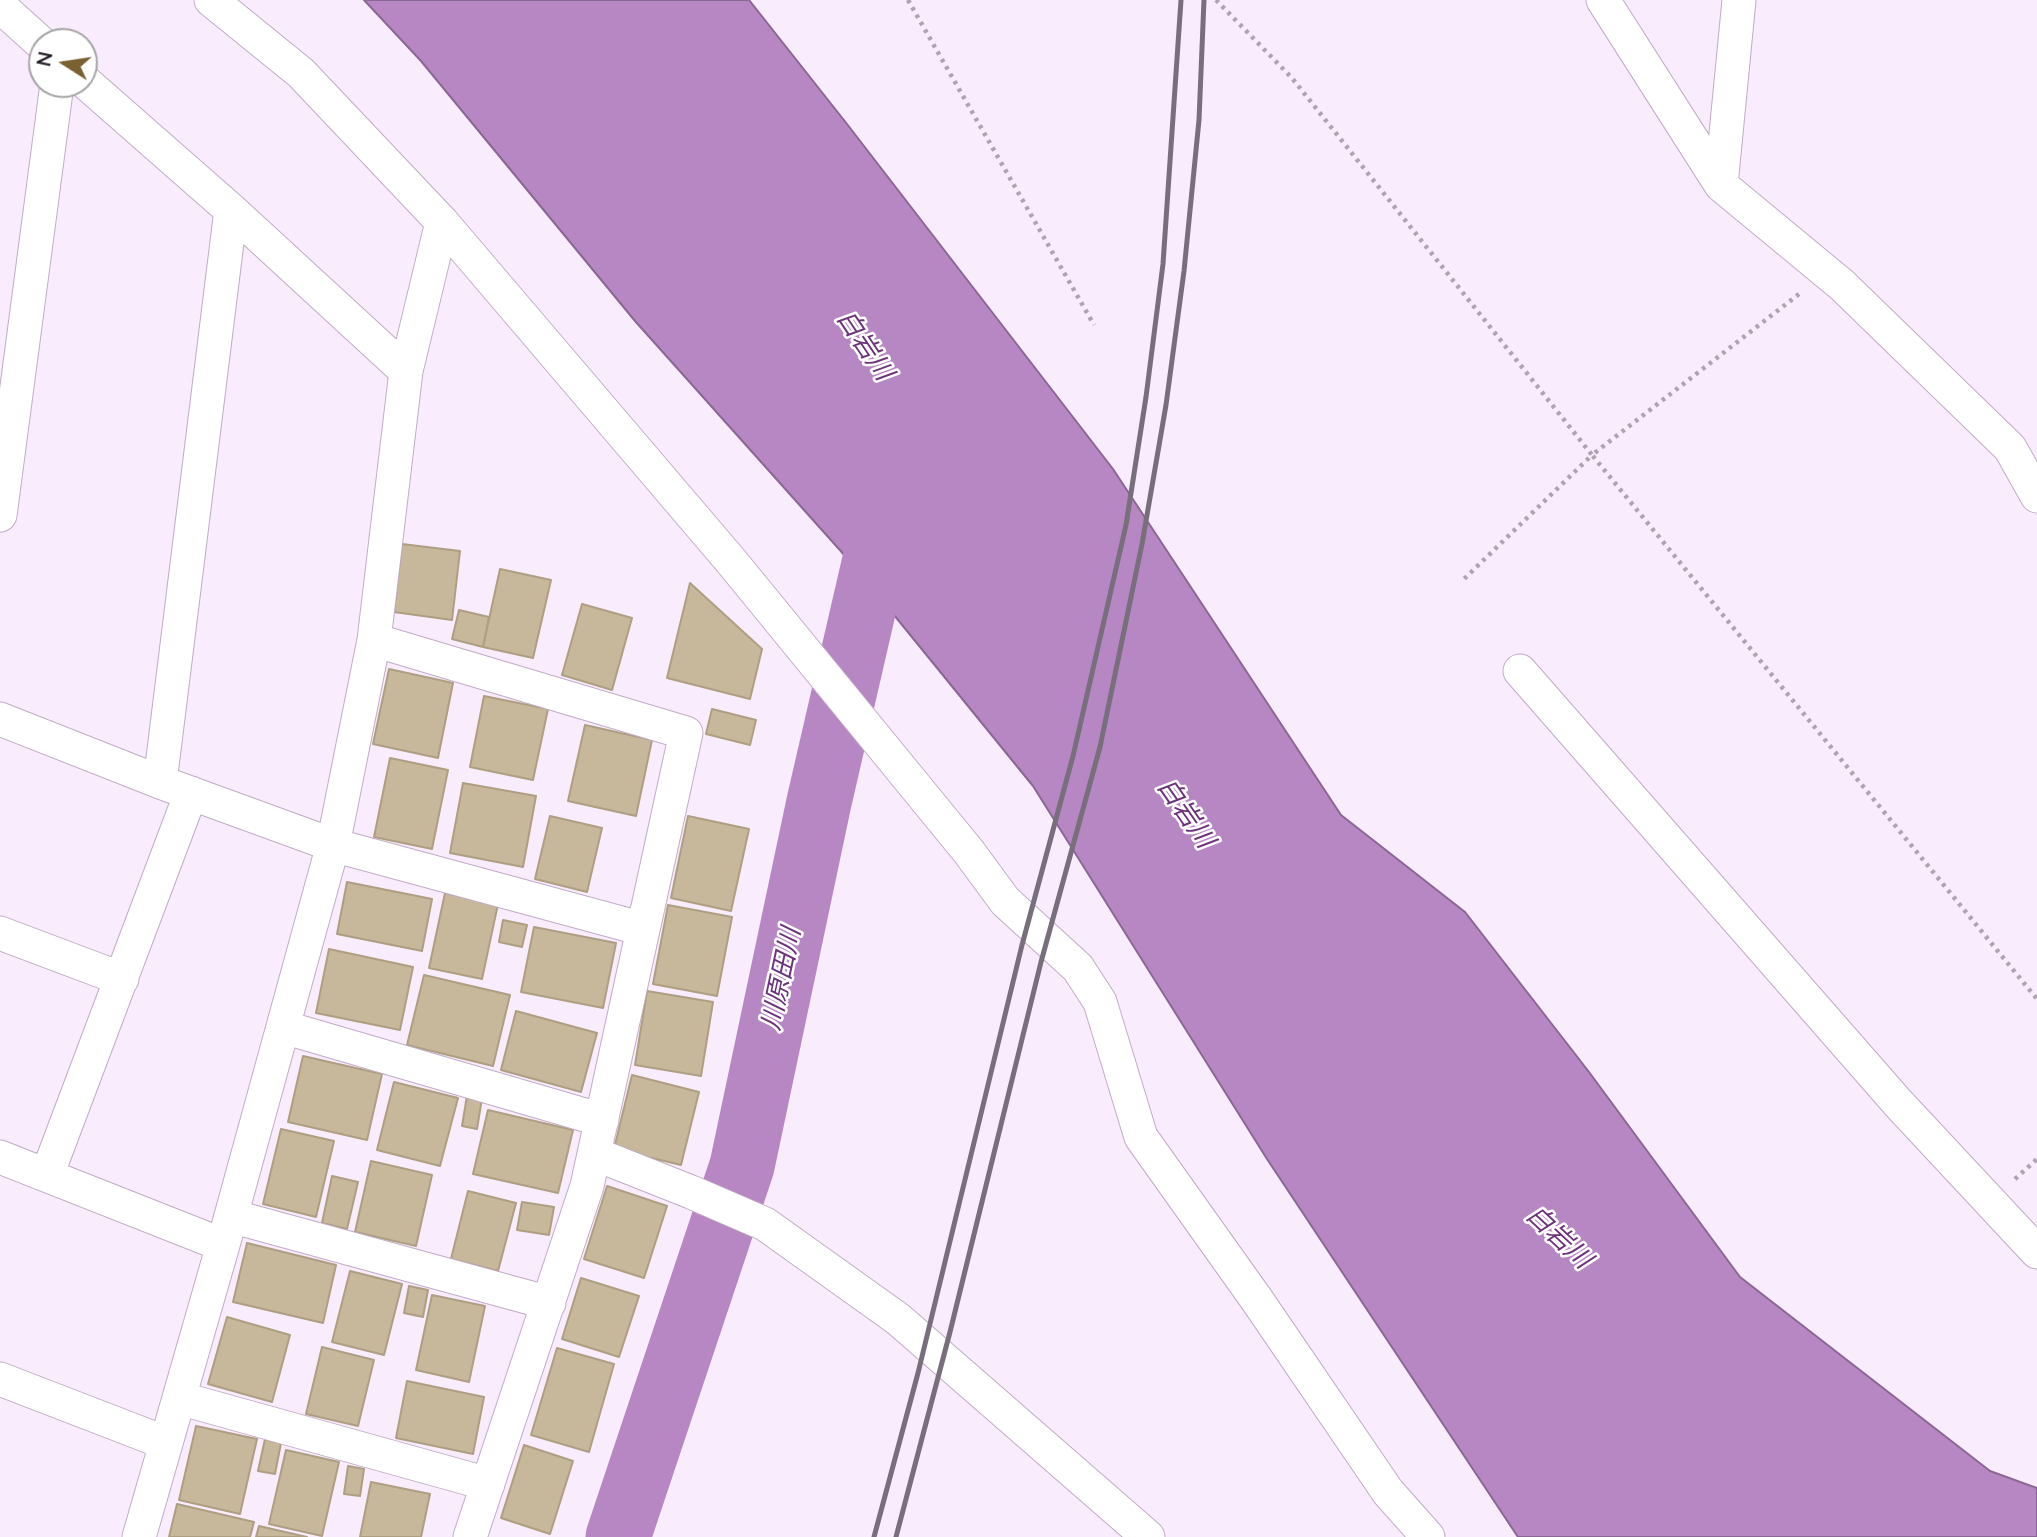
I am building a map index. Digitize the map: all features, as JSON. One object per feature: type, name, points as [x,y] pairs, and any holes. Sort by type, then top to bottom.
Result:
[{"type":"street","points":[[211,0],[300,73],[442,222],[731,561],[969,852],[1004,901],[1078,968],[1100,1002],[1141,1137],[1257,1300],[1388,1492],[1428,1537]]},
{"type":"street","points":[[1603,0],[1721,184],[1852,295],[2010,448],[2037,496]]},
{"type":"street","points":[[1721,184],[1740,0]]},
{"type":"street","points":[[0,6],[28,31]]},
{"type":"street","points":[[98,93],[231,210],[406,371]]},
{"type":"street","points":[[0,515],[55,98]]},
{"type":"street","points":[[160,782],[231,210]]},
{"type":"street","points":[[139,1537],[333,845],[374,640],[406,371],[442,222]]},
{"type":"street","points":[[374,640],[686,733],[587,1186],[470,1537]]},
{"type":"street","points":[[1520,671],[1898,1103],[2037,1252]]},
{"type":"street","points":[[0,719],[160,782],[333,845],[643,929]]},
{"type":"street","points":[[47,1174],[191,793]]},
{"type":"street","points":[[0,933],[122,978]]},
{"type":"street","points":[[283,1027],[602,1120]]},
{"type":"street","points":[[595,1154],[765,1224],[898,1319],[1148,1537]]},
{"type":"street","points":[[0,1157],[227,1230],[549,1303]]},
{"type":"street","points":[[0,1379],[166,1443]]},
{"type":"street","points":[[179,1398],[488,1483]]},
{"type":"path","points":[[908,0],[1094,325]]},
{"type":"path","points":[[1216,0],[1292,78],[1592,455],[2037,999]]},
{"type":"path","points":[[1464,579],[1592,455],[1826,273]]},
{"type":"water","name":"白岩川","points":[[364,0],[749,0],[1113,469],[1341,815],[1465,912],[1589,1072],[1740,1277],[1990,1471],[2037,1488],[2037,1537],[1518,1537],[1267,1159],[1033,786],[855,567],[635,321],[421,61]]},
{"type":"building","points":[[402,544],[460,551],[452,620],[394,612]]},
{"type":"building","points":[[500,569],[551,580],[533,658],[483,647]]},
{"type":"building","points":[[690,583],[762,649],[750,699],[667,678]]},
{"type":"building","points":[[582,604],[632,618],[612,690],[562,675]]},
{"type":"building","points":[[459,610],[489,617],[483,647],[452,639]]},
{"type":"building","points":[[389,669],[453,683],[438,758],[373,744]]},
{"type":"building","points":[[484,696],[548,709],[533,780],[470,767]]},
{"type":"building","points":[[712,709],[756,720],[750,745],[706,734]]},
{"type":"building","points":[[585,725],[652,740],[636,816],[568,801]]},
{"type":"building","points":[[390,758],[448,770],[432,849],[374,837]]},
{"type":"building","points":[[463,783],[536,796],[523,867],[450,853]]},
{"type":"building","points":[[550,816],[602,828],[587,892],[535,879]]},
{"type":"building","points":[[688,816],[749,829],[731,911],[671,898]]},
{"type":"building","points":[[347,882],[432,899],[422,951],[337,934]]},
{"type":"building","points":[[445,893],[498,904],[482,979],[429,968]]},
{"type":"building","points":[[668,905],[732,917],[717,996],[653,984]]},
{"type":"building","points":[[503,920],[527,925],[522,947],[499,942]]},
{"type":"building","points":[[534,927],[616,943],[603,1008],[521,992]]},
{"type":"building","points":[[329,949],[413,967],[400,1030],[316,1013]]},
{"type":"building","points":[[424,975],[510,995],[493,1066],[407,1045]]},
{"type":"building","points":[[647,991],[713,1002],[701,1076],[635,1065]]},
{"type":"building","points":[[516,1011],[597,1033],[581,1092],[501,1070]]},
{"type":"building","points":[[303,1056],[382,1074],[367,1140],[288,1122]]},
{"type":"building","points":[[632,1075],[699,1092],[681,1165],[614,1149]]},
{"type":"building","points":[[394,1082],[458,1098],[440,1166],[377,1150]]},
{"type":"building","points":[[467,1096],[482,1098],[477,1129],[462,1126]]},
{"type":"building","points":[[488,1110],[573,1130],[558,1193],[473,1174]]},
{"type":"building","points":[[281,1129],[334,1141],[316,1217],[263,1204]]},
{"type":"building","points":[[371,1161],[432,1175],[416,1246],[355,1232]]},
{"type":"building","points":[[332,1176],[358,1182],[347,1229],[322,1223]]},
{"type":"building","points":[[607,1186],[667,1206],[644,1278],[584,1259]]},
{"type":"building","points":[[468,1191],[516,1203],[498,1271],[451,1259]]},
{"type":"building","points":[[522,1202],[554,1207],[549,1235],[517,1230]]},
{"type":"building","points":[[247,1243],[336,1265],[323,1323],[233,1302]]},
{"type":"building","points":[[350,1271],[402,1284],[384,1355],[332,1342]]},
{"type":"building","points":[[581,1278],[639,1296],[619,1357],[562,1339]]},
{"type":"building","points":[[409,1286],[428,1290],[423,1317],[404,1313]]},
{"type":"building","points":[[432,1295],[485,1306],[469,1382],[416,1370]]},
{"type":"building","points":[[227,1317],[290,1335],[272,1402],[208,1384]]},
{"type":"building","points":[[322,1347],[374,1360],[358,1426],[306,1414]]},
{"type":"building","points":[[557,1348],[614,1364],[589,1452],[531,1435]]},
{"type":"building","points":[[407,1381],[484,1397],[473,1454],[396,1438]]},
{"type":"building","points":[[196,1426],[257,1439],[240,1514],[179,1500]]},
{"type":"building","points":[[265,1439],[281,1443],[275,1474],[258,1471]]},
{"type":"building","points":[[524,1445],[573,1461],[550,1534],[501,1518]]},
{"type":"building","points":[[286,1450],[339,1462],[322,1536],[269,1524]]},
{"type":"building","points":[[348,1466],[364,1469],[360,1496],[344,1494]]},
{"type":"building","points":[[371,1482],[430,1494],[421,1537],[360,1537]]},
{"type":"building","points":[[177,1504],[254,1522],[250,1537],[169,1537]]},
{"type":"building","points":[[259,1526],[307,1537],[256,1537]]},
{"type":"waterway","name":"川原田川","points":[[618,1537],[742,1166],[819,802],[889,499]]},
{"type":"railway","points":[[874,1537],[918,1373],[1022,945],[1073,756],[1126,525],[1163,264],[1181,0]]},
{"type":"railway","points":[[896,1537],[950,1332],[1041,962],[1100,747],[1142,544],[1166,405],[1184,271],[1199,120],[1204,0]]}]
